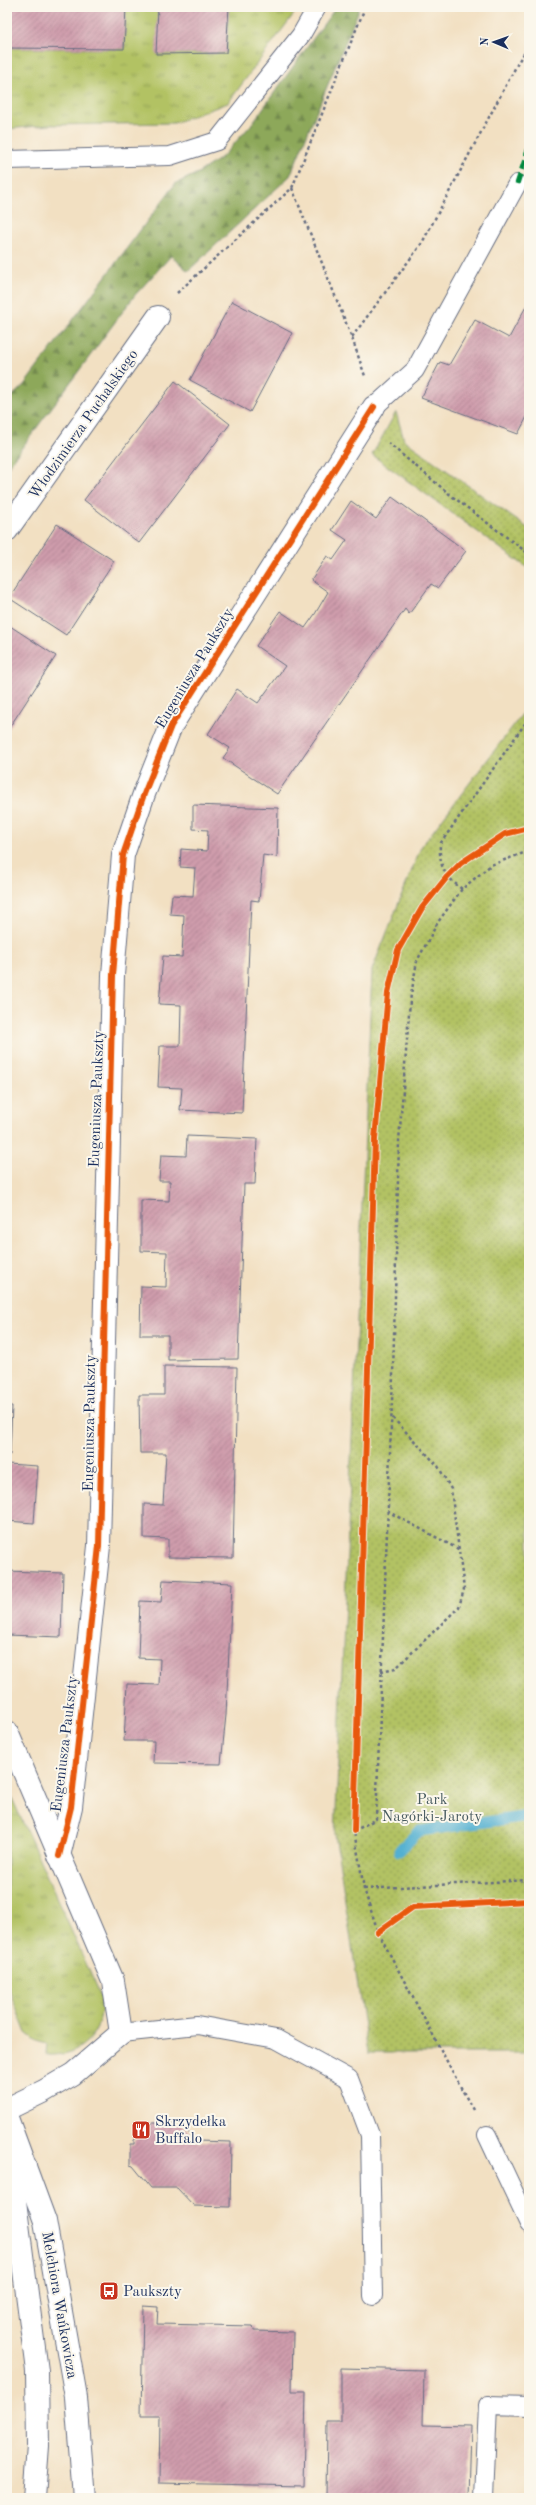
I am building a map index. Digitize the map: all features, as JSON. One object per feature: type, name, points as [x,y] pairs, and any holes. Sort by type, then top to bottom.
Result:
[{"type":"street","name":"Włodzimierza Puchalskiego","points":[[7,530],[158,317]]},
{"type":"street","name":"Eugeniusza Paukszty","points":[[59,1856],[71,1807],[99,1546],[113,983],[124,855],[144,794],[171,726],[374,407]]},
{"type":"street","points":[[7,1732],[112,1982],[122,2033],[73,2074],[44,2091],[7,2108]]},
{"type":"street","name":"Melchiora Wańkowicza","points":[[7,2118],[45,2221],[76,2397],[84,2498]]},
{"type":"street","name":"Melchiora Wańkowicza","points":[[7,2136],[37,2371],[38,2446],[34,2498]]},
{"type":"lane","points":[[7,160],[170,156],[216,141],[301,35],[317,7]]},
{"type":"lane","points":[[374,407],[415,370],[517,184]]},
{"type":"lane","points":[[122,2033],[197,2025],[276,2039],[349,2079],[370,2135],[373,2296]]},
{"type":"lane","points":[[487,2135],[529,2224]]},
{"type":"lane","points":[[484,2498],[488,2405],[529,2406]]},
{"type":"path","points":[[158,317],[173,296],[292,188],[364,10],[363,7]]},
{"type":"path","points":[[352,338],[422,243],[520,59],[529,47]]},
{"type":"path","points":[[292,188],[362,366]]},
{"type":"path","points":[[374,407],[388,445],[453,497],[529,554]]},
{"type":"path","points":[[462,889],[439,860],[440,844],[529,718]]},
{"type":"path","points":[[354,1831],[376,1819],[391,1416],[398,1141],[410,1000],[418,961],[438,922],[462,889],[491,865],[529,851]]},
{"type":"path","points":[[442,884],[450,875]]},
{"type":"path","points":[[381,1670],[396,1668],[459,1607],[464,1589],[451,1489],[438,1466],[391,1416]]},
{"type":"path","points":[[387,1511],[460,1550]]},
{"type":"path","points":[[354,1823],[364,1889],[378,1932],[487,2135]]},
{"type":"path","points":[[364,1889],[529,1880]]},
{"type":"path","points":[[378,1932],[384,1928]]},
{"type":"green space","points":[[126,7],[158,7],[157,54],[226,53],[229,7],[299,7],[228,103],[174,123],[49,125],[7,129],[7,48],[124,49]]},
{"type":"green space","points":[[336,7],[358,7],[358,12],[290,176],[188,271],[171,256],[135,295],[7,468],[7,401],[24,385],[175,184],[198,173],[222,157],[251,125]]},
{"type":"green space","points":[[396,412],[404,440],[529,529],[529,569],[372,455]]},
{"type":"green space","name":"Park Nagórki-Jaroty","points":[[529,705],[529,756],[523,764],[529,767],[529,2053],[368,2053],[335,1834],[372,970],[421,847]]},
{"type":"green space","points":[[7,1787],[102,1999],[99,2023],[88,2041],[70,2052],[58,2055],[46,2055],[47,2044],[36,2041],[26,2033],[7,1985]]},
{"type":"building","points":[[7,7],[126,7],[124,49],[7,48]]},
{"type":"building","points":[[158,7],[229,7],[226,53],[156,54]]},
{"type":"building","points":[[232,301],[292,333],[250,412],[190,380]]},
{"type":"building","points":[[529,301],[529,413],[518,434],[421,398],[440,362],[449,365],[475,320],[509,338]]},
{"type":"building","points":[[175,381],[230,424],[139,543],[84,500]]},
{"type":"building","points":[[392,497],[466,551],[438,588],[431,584],[409,614],[405,609],[277,794],[223,758],[230,748],[208,734],[237,689],[258,703],[285,666],[256,646],[280,611],[305,628],[315,614],[328,592],[311,580],[327,556],[333,560],[347,540],[332,530],[351,501],[376,519]]},
{"type":"building","points":[[57,524],[114,561],[66,635],[9,598]]},
{"type":"building","points":[[7,624],[56,656],[7,731]]},
{"type":"building","points":[[193,805],[278,808],[277,857],[263,855],[259,901],[251,900],[242,1113],[180,1110],[182,1088],[158,1087],[160,1046],[180,1046],[181,1005],[159,1004],[163,956],[182,957],[184,915],[170,914],[172,895],[193,896],[195,868],[180,867],[181,849],[207,851],[208,830],[193,829]]},
{"type":"building","points":[[187,1136],[257,1139],[255,1184],[244,1184],[238,1359],[168,1360],[168,1335],[140,1335],[141,1286],[166,1287],[167,1252],[141,1251],[141,1200],[169,1201],[170,1181],[159,1181],[161,1155],[186,1156]]},
{"type":"building","points":[[164,1366],[237,1367],[233,1558],[168,1557],[168,1539],[144,1538],[144,1504],[163,1505],[166,1453],[140,1453],[139,1395],[164,1395]]},
{"type":"building","points":[[7,1406],[12,1406],[10,1455],[7,1455]]},
{"type":"building","points":[[7,1464],[38,1466],[34,1523],[7,1521]]},
{"type":"building","points":[[7,1571],[63,1573],[61,1637],[7,1635]]},
{"type":"building","points":[[163,1580],[232,1583],[226,1715],[221,1764],[153,1763],[154,1741],[124,1741],[127,1684],[159,1685],[160,1659],[138,1658],[140,1601],[161,1602]]},
{"type":"building","points":[[152,2123],[179,2123],[197,2141],[231,2142],[230,2207],[194,2206],[177,2188],[151,2188],[133,2166],[130,2165],[130,2144],[134,2144],[134,2140]]},
{"type":"building","points":[[143,2306],[158,2307],[157,2324],[253,2326],[254,2331],[293,2332],[292,2392],[306,2392],[304,2486],[159,2483],[160,2416],[141,2416]]},
{"type":"building","points":[[341,2368],[424,2370],[423,2425],[471,2426],[469,2498],[326,2498],[327,2422],[341,2422]]},
{"type":"waterway","points":[[399,1851],[419,1831],[529,1816]]},
{"type":"marked path","points":[[517,184],[529,147]]},
{"type":"cycle path","points":[[59,1856],[71,1807],[99,1546],[113,975],[123,855],[144,794],[171,726],[374,407]]},
{"type":"cycle path","points":[[354,1831],[375,1139],[388,993],[398,950],[422,908],[447,877],[461,863],[505,834],[529,828]]},
{"type":"cycle path","points":[[378,1932],[413,1907],[529,1901]]},
{"type":"place","name":"Skrzydełka Buffalo","points":[[141,2130]]},
{"type":"place","name":"Paukszty","points":[[109,2291]]}]
